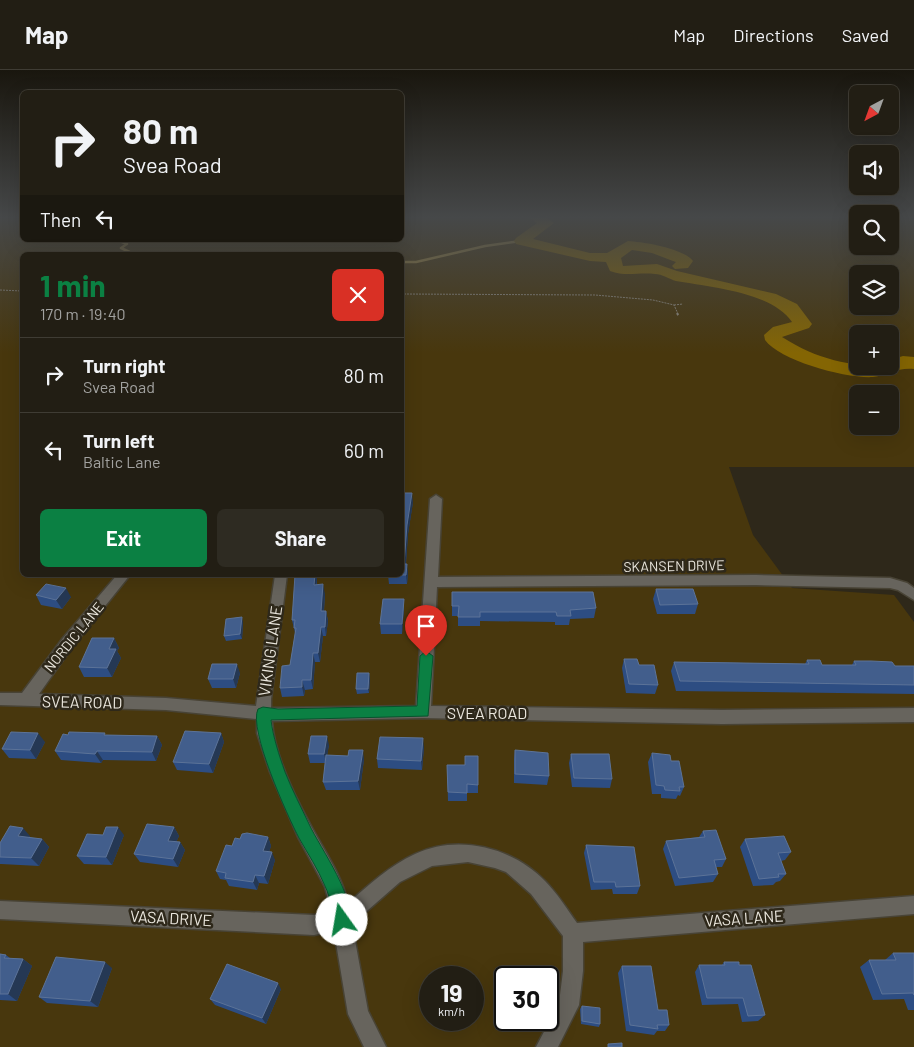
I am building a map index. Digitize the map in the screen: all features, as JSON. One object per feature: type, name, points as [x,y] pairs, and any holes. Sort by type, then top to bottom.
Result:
[{"type":"street","points":[[423,712],[436,499]]},
{"type":"street","name":"NORDIC LANE","points":[[26,700],[68,642],[122,577]]},
{"type":"street","name":"VIKING LANE","points":[[281,577],[263,713],[265,733],[278,772],[304,831],[334,884],[342,920]]},
{"type":"street","name":"SKANSEN DRIVE","points":[[430,582],[756,580],[890,583],[902,586],[914,595]]},
{"type":"street","name":"SVEA ROAD","points":[[0,700],[166,704],[278,715],[423,712],[722,717],[914,715]]},
{"type":"street","name":"VASA DRIVE","points":[[0,910],[314,925],[342,920],[407,868],[432,857],[468,853],[496,859],[522,873],[542,891],[573,933]]},
{"type":"street","name":"VASA LANE","points":[[573,933],[914,905]]},
{"type":"street","points":[[342,920],[353,994],[358,1014],[375,1047]]},
{"type":"street","points":[[547,1047],[569,1005],[573,971],[573,933]]},
{"type":"path","points":[[0,290],[20,290]]},
{"type":"path","points":[[404,294],[595,296],[653,300],[674,305],[683,304]]},
{"type":"path","points":[[674,305],[679,317]]},
{"type":"shaded area","points":[[0,263],[20,263],[20,577],[404,577],[404,263],[914,263],[914,467],[729,467],[753,535],[792,588],[894,595],[914,622],[914,1047],[0,1047]]},
{"type":"building","points":[[404,493],[412,493],[404,564]]},
{"type":"building","points":[[404,564],[407,564],[406,575],[404,575]]},
{"type":"building","points":[[295,577],[315,577],[314,585],[323,584],[321,611],[326,611],[325,627],[321,627],[318,653],[313,653],[311,680],[302,680],[302,687],[280,688],[282,666],[290,665],[296,628],[294,628],[295,620],[292,620]]},
{"type":"building","points":[[46,584],[66,588],[56,600],[36,595]]},
{"type":"building","points":[[656,589],[693,589],[698,604],[660,605]]},
{"type":"building","points":[[452,592],[593,592],[596,608],[570,610],[571,616],[557,616],[556,612],[480,612],[480,617],[458,617],[459,606],[452,606]]},
{"type":"building","points":[[383,599],[404,599],[402,624],[380,624]]},
{"type":"building","points":[[242,617],[240,634],[224,636],[226,619]]},
{"type":"building","points":[[92,638],[114,638],[109,649],[116,649],[107,668],[79,667]]},
{"type":"building","points":[[624,659],[637,659],[639,665],[654,665],[658,685],[629,684]]},
{"type":"building","points":[[807,660],[820,660],[822,665],[856,665],[854,661],[871,661],[892,662],[895,666],[914,666],[914,685],[680,681],[674,662],[809,664]]},
{"type":"building","points":[[212,664],[237,664],[233,679],[208,679]]},
{"type":"building","points":[[357,673],[369,673],[368,689],[356,689]]},
{"type":"building","points":[[185,731],[221,733],[209,764],[173,762]]},
{"type":"building","points":[[11,732],[38,733],[30,750],[2,749]]},
{"type":"building","points":[[69,732],[157,736],[152,752],[97,751],[95,754],[55,751],[63,734],[68,735]]},
{"type":"building","points":[[311,736],[327,736],[324,754],[308,754]]},
{"type":"building","points":[[380,737],[423,738],[421,761],[377,759]]},
{"type":"building","points":[[349,750],[363,750],[358,781],[323,782],[326,755],[348,756]]},
{"type":"building","points":[[515,750],[548,753],[549,776],[515,774]]},
{"type":"building","points":[[652,753],[670,755],[671,761],[679,761],[684,787],[679,787],[680,791],[665,790],[664,786],[656,785]]},
{"type":"building","points":[[571,754],[609,754],[612,779],[574,778]]},
{"type":"building","points":[[465,756],[478,756],[478,785],[467,784],[467,793],[448,792],[447,765],[465,765]]},
{"type":"building","points":[[147,824],[174,827],[168,841],[180,842],[173,859],[134,854]]},
{"type":"building","points":[[10,826],[23,828],[18,836],[42,839],[31,858],[0,857],[0,843]]},
{"type":"building","points":[[106,827],[118,827],[106,857],[77,856],[87,834],[103,835]]},
{"type":"building","points":[[716,830],[726,859],[714,860],[718,874],[679,878],[666,841],[705,837],[703,831]]},
{"type":"building","points":[[247,833],[268,837],[263,851],[272,852],[264,876],[255,875],[253,882],[225,878],[226,873],[216,871],[226,845],[232,846],[235,838],[240,839],[242,834]]},
{"type":"building","points":[[784,836],[791,852],[778,853],[786,874],[778,874],[779,877],[759,879],[745,839]]},
{"type":"building","points":[[586,845],[634,847],[640,886],[616,887],[615,882],[594,882]]},
{"type":"building","points":[[893,953],[914,953],[914,995],[913,993],[882,994],[869,960],[896,960]]},
{"type":"building","points":[[0,954],[6,955],[4,958],[23,959],[8,994],[0,994]]},
{"type":"building","points":[[56,957],[105,962],[90,1001],[39,997]]},
{"type":"building","points":[[724,962],[739,962],[739,965],[751,965],[765,1015],[748,1016],[743,998],[707,998],[699,965],[725,965]]},
{"type":"building","points":[[227,964],[278,983],[262,1018],[210,999]]},
{"type":"building","points":[[622,966],[651,966],[658,1010],[667,1010],[669,1025],[657,1025],[658,1029],[630,1025]]},
{"type":"building","points":[[582,1006],[600,1008],[600,1024],[582,1021]]},
{"type":"building","points":[[622,1043],[622,1047],[608,1047],[608,1044]]},
{"type":"waterway","points":[[616,263],[615,268],[622,271],[657,269],[672,275],[753,292],[783,302],[791,308],[803,324],[783,329],[773,335],[774,340],[820,363],[859,371],[873,371],[903,362],[914,363]]},
{"type":"waterway","points":[[680,266],[684,263]]},
{"type":"route","points":[[342,920],[334,884],[304,831],[278,772],[265,733],[263,713],[278,715],[423,712],[426,656]]}]
